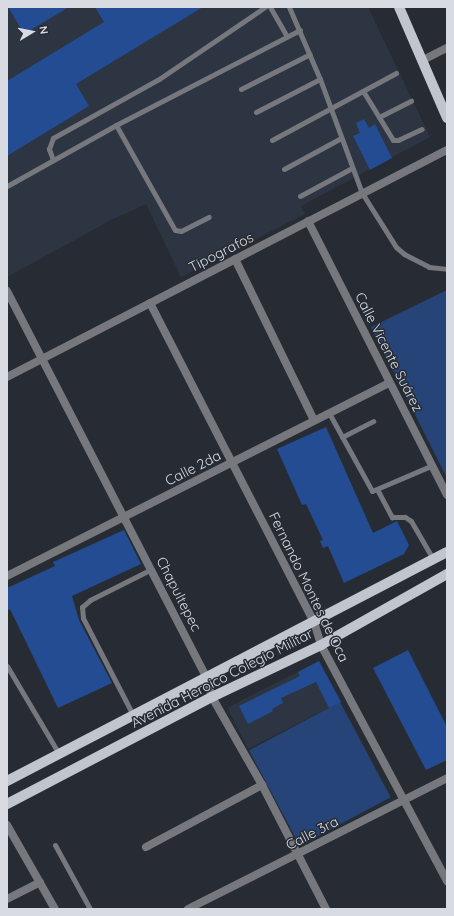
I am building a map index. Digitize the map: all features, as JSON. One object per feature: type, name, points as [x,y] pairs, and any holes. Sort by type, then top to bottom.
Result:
[{"type":"main road","points":[[398,7],[423,60],[447,118]]},
{"type":"main road","name":"Avenida Heroico Colegio Militar","points":[[7,782],[206,676],[314,622],[447,552]]},
{"type":"main road","name":"Avenida Heroico Colegio Militar","points":[[7,804],[212,697],[321,645],[447,574]]},
{"type":"street","points":[[423,60],[447,48]]},
{"type":"street","name":"Tipografos","points":[[7,377],[447,150]]},
{"type":"street","name":"Calle Vicente Suárez","points":[[308,221],[447,495]]},
{"type":"street","points":[[235,259],[314,420]]},
{"type":"street","name":"Chapultepec","points":[[7,291],[44,358],[206,676],[212,697],[262,785],[326,909]]},
{"type":"street","name":"Fernando Montes de Oca","points":[[150,303],[314,622],[321,645],[446,876]]},
{"type":"street","name":"Calle 2da","points":[[7,576],[389,383]]},
{"type":"street","name":"Calle 3ra","points":[[188,909],[298,856],[447,778]]},
{"type":"street","points":[[146,847],[262,785]]},
{"type":"street","points":[[7,825],[54,909]]},
{"type":"street","points":[[7,899],[40,882]]},
{"type":"lane","points":[[53,160],[49,149],[53,138],[159,79],[265,7]]},
{"type":"lane","points":[[270,7],[287,37]]},
{"type":"lane","points":[[289,7],[320,79],[362,193],[396,247],[404,254],[429,267],[447,269]]},
{"type":"lane","points":[[7,186],[116,125],[300,30]]},
{"type":"lane","points":[[241,89],[310,54]]},
{"type":"lane","points":[[272,140],[396,73]]},
{"type":"lane","points":[[256,112],[320,79]]},
{"type":"lane","points":[[364,91],[393,140],[398,140],[422,129]]},
{"type":"lane","points":[[379,117],[411,101]]},
{"type":"lane","points":[[116,125],[175,230],[181,231],[209,217]]},
{"type":"lane","points":[[284,169],[341,138]]},
{"type":"lane","points":[[300,196],[352,168]]},
{"type":"lane","points":[[329,413],[370,489],[375,492],[433,465]]},
{"type":"lane","points":[[342,438],[373,421]]},
{"type":"lane","points":[[378,491],[392,517],[405,517],[411,520],[433,559]]},
{"type":"lane","points":[[133,715],[83,618],[82,607],[90,600],[152,570]]},
{"type":"lane","points":[[7,666],[59,754]]},
{"type":"lane","points":[[55,845],[90,909]]},
{"type":"shaded area","points":[[7,7],[368,7],[430,137],[301,206],[305,214],[181,277],[146,204],[113,219],[7,277]]},
{"type":"shaded area","points":[[447,290],[447,478],[371,327]]},
{"type":"shaded area","points":[[319,661],[340,702],[248,749],[227,708]]},
{"type":"shaded area","points":[[340,702],[391,797],[300,846],[249,750]]},
{"type":"building","points":[[8,7],[69,7],[24,34]]},
{"type":"building","points":[[95,7],[203,7],[76,84],[89,106],[7,156],[7,81],[104,22]]},
{"type":"building","points":[[364,119],[369,128],[375,124],[392,158],[370,170],[353,136],[360,133],[356,123]]},
{"type":"building","points":[[326,427],[373,533],[397,521],[409,545],[404,554],[344,583],[328,546],[323,548],[320,541],[323,540],[306,504],[302,505],[277,449]]},
{"type":"building","points":[[124,530],[141,564],[72,596],[79,620],[112,683],[58,708],[10,609],[7,611],[7,588],[55,566],[53,562]]},
{"type":"building","points":[[408,650],[447,727],[447,760],[426,770],[373,668]]},
{"type":"building","points":[[319,661],[341,702],[329,708],[316,682],[281,698],[283,703],[272,709],[273,711],[248,724],[239,706],[300,676],[298,672]]}]
